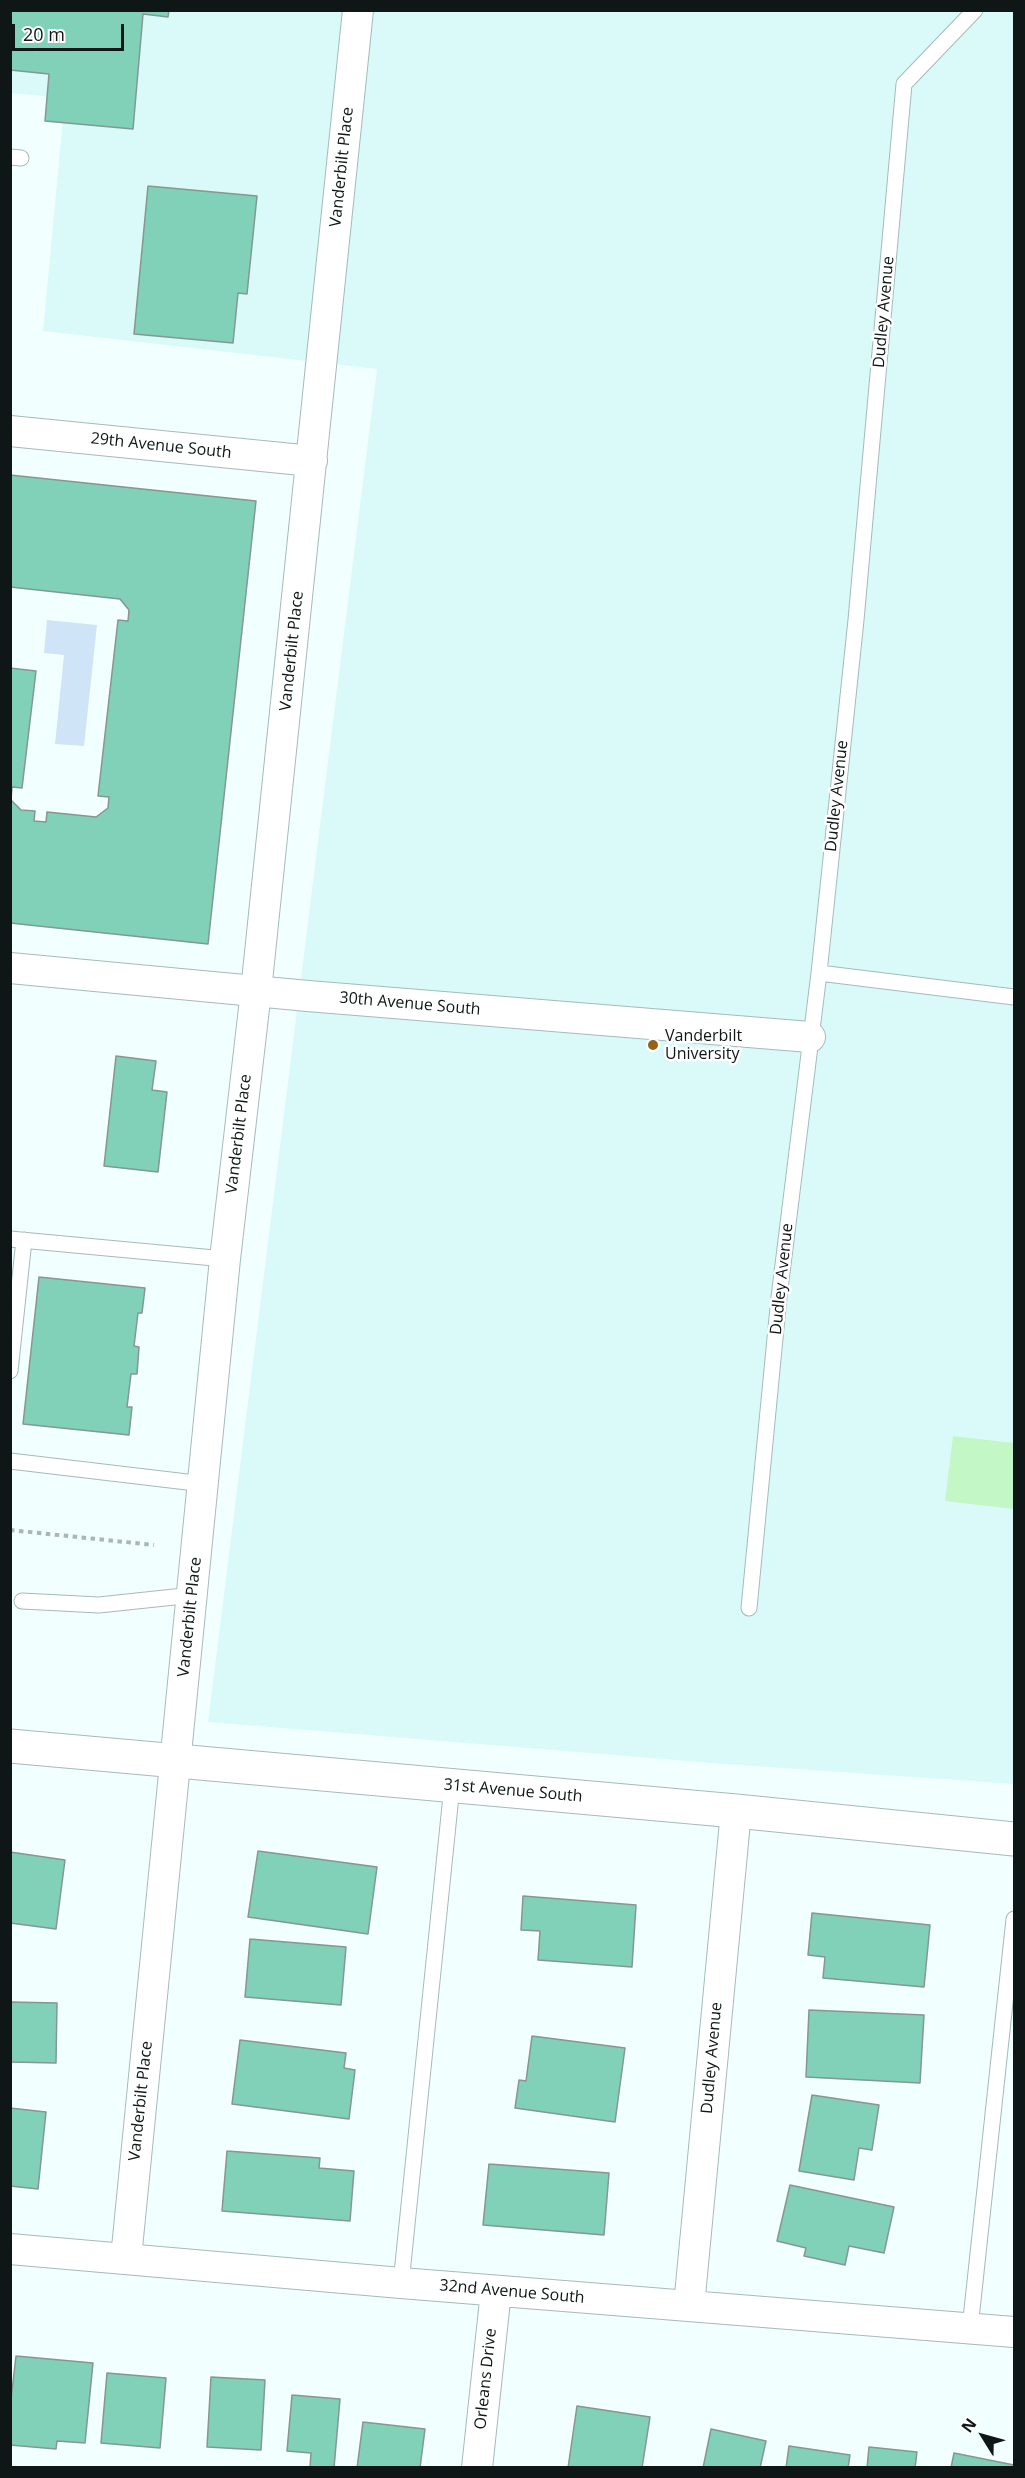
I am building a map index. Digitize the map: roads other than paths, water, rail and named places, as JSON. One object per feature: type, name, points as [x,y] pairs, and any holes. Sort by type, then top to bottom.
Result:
[{"type":"main road","name":"31st Avenue South","points":[[10,1746],[736,1810],[1014,1839]]},
{"type":"street","name":"Vanderbilt Place","points":[[126,2258],[225,1259],[312,461],[358,10]]},
{"type":"street","name":"29th Avenue South","points":[[10,431],[312,461]]},
{"type":"street","name":"30th Avenue South","points":[[10,968],[810,1038]]},
{"type":"street","name":"Dudley Avenue","points":[[689,2306],[736,1810]]},
{"type":"street","name":"32nd Avenue South","points":[[10,2249],[1014,2332]]},
{"type":"street","name":"Orleans Drive","points":[[477,2468],[496,2290]]},
{"type":"lane","name":"Dudley Avenue","points":[[749,1608],[779,1297],[819,973],[856,620],[904,84],[975,10]]},
{"type":"lane","points":[[819,973],[1014,997]]},
{"type":"lane","points":[[10,1371],[17,1240],[225,1259]]},
{"type":"lane","points":[[10,1461],[204,1484]]},
{"type":"lane","points":[[22,1600],[99,1605],[193,1595]]},
{"type":"lane","points":[[401,2283],[452,1786]]},
{"type":"lane","points":[[970,2328],[1014,1919]]},
{"type":"place","name":"Vanderbilt University","points":[[653,1045]]}]
